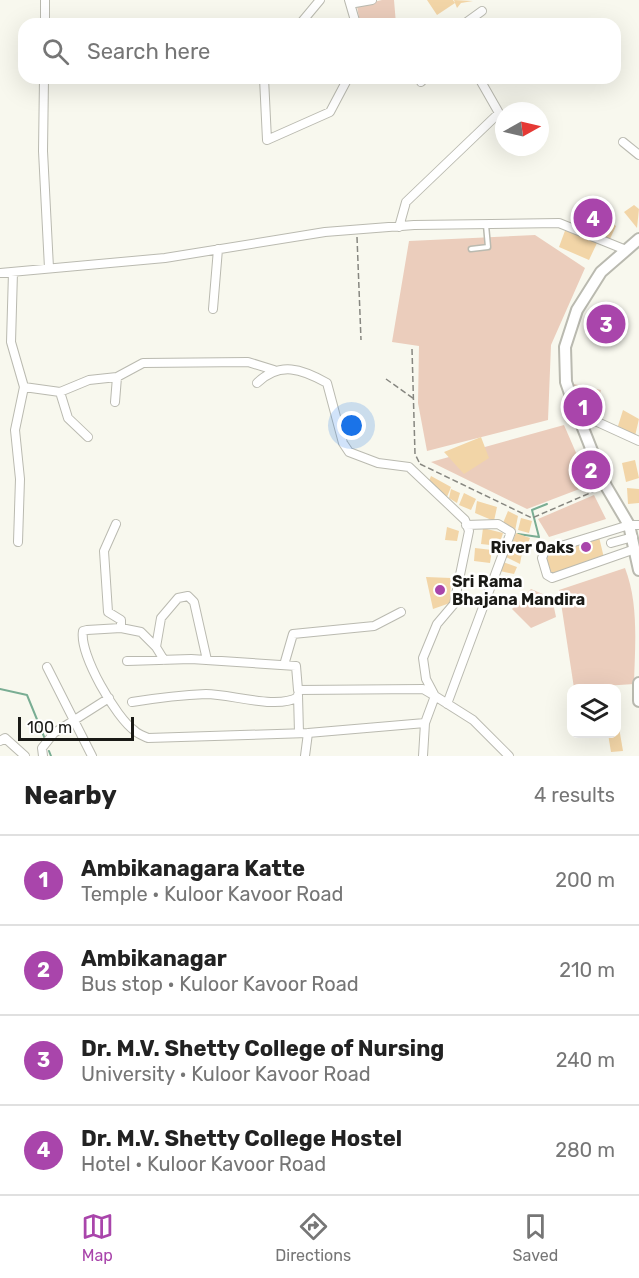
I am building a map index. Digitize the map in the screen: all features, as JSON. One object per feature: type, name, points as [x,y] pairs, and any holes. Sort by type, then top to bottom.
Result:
[{"type":"main road","points":[[639,239],[601,272],[574,319],[566,347],[566,382],[606,486],[634,525],[633,537],[639,570]]},
{"type":"main road","points":[[639,683],[639,700]]},
{"type":"street","points":[[45,0],[45,18]]},
{"type":"street","points":[[305,18],[320,0]]},
{"type":"street","points":[[350,0],[355,3],[372,0]]},
{"type":"street","points":[[350,0],[354,18]]},
{"type":"street","points":[[472,18],[482,11]]},
{"type":"street","points":[[44,84],[43,151],[49,268]]},
{"type":"street","points":[[264,84],[267,140],[330,112],[345,84]]},
{"type":"street","points":[[399,227],[406,202],[499,113],[482,84]]},
{"type":"street","points":[[623,142],[639,155]]},
{"type":"street","points":[[0,273],[165,258],[357,230],[399,227],[559,223],[626,250]]},
{"type":"street","points":[[213,309],[218,249]]},
{"type":"street","points":[[13,272],[11,342],[24,387],[15,430],[20,479],[18,542]]},
{"type":"street","points":[[24,387],[60,392],[89,380],[117,377],[143,363],[248,362],[274,370],[290,368],[310,373],[327,383],[343,443],[349,453],[378,463],[409,466],[466,525],[469,531],[454,604],[437,624],[423,658],[426,679],[435,696],[425,723],[423,756]]},
{"type":"street","points":[[256,383],[274,370]]},
{"type":"street","points":[[115,402],[117,377]]},
{"type":"street","points":[[60,392],[68,418],[88,436]]},
{"type":"street","points":[[575,408],[593,420],[639,441]]},
{"type":"street","points":[[116,524],[104,551],[104,569],[108,612],[121,621],[121,628]]},
{"type":"street","points":[[447,704],[511,532],[498,524],[466,525]]},
{"type":"street","points":[[634,525],[545,550],[542,558],[548,575],[552,578],[635,549]]},
{"type":"street","points":[[611,543],[633,537]]},
{"type":"street","points":[[156,648],[164,612],[178,598],[188,596],[194,602],[207,660]]},
{"type":"street","points":[[284,665],[293,634],[374,626],[401,612]]},
{"type":"street","points":[[164,660],[141,632],[121,628],[83,632],[82,638],[89,662],[110,698],[134,731],[148,738],[303,733],[425,723]]},
{"type":"street","points":[[127,661],[207,660],[296,666],[305,756]]},
{"type":"street","points":[[47,667],[92,756]]},
{"type":"street","points":[[132,702],[209,694],[292,701],[298,694],[402,687],[423,689],[473,720],[507,756]]},
{"type":"street","points":[[43,756],[42,748],[54,733],[110,698]]},
{"type":"street","points":[[0,741],[6,738],[25,756]]},
{"type":"lane","points":[[471,249],[488,247],[486,224]]},
{"type":"path","points":[[357,230],[362,340]]},
{"type":"path","points":[[412,350],[415,454],[420,464],[532,518],[606,486]]},
{"type":"path","points":[[386,379],[414,400]]},
{"type":"path","points":[[518,516],[519,511]]},
{"type":"path","points":[[524,519],[526,515]]},
{"type":"shaded area","points":[[382,0],[394,0],[396,18],[359,18],[357,6]]},
{"type":"shaded area","points":[[535,235],[585,268],[551,345],[548,420],[427,451],[418,403],[419,346],[392,342],[409,241]]},
{"type":"shaded area","points":[[569,383],[601,390],[593,420],[578,407]]},
{"type":"shaded area","points":[[564,425],[590,485],[527,509],[431,462]]},
{"type":"shaded area","points":[[594,495],[606,519],[549,537],[538,519]]},
{"type":"shaded area","points":[[625,568],[634,610],[634,684],[573,684],[559,590]]},
{"type":"shaded area","points":[[531,589],[552,598],[556,617],[531,628],[512,609]]},
{"type":"building","points":[[427,0],[453,0],[455,3],[437,15]]},
{"type":"building","points":[[454,0],[473,1],[461,3],[457,8]]},
{"type":"building","points":[[634,205],[639,209],[637,228],[624,212]]},
{"type":"building","points":[[588,209],[616,226],[610,239],[582,226]]},
{"type":"building","points":[[566,228],[597,243],[589,260],[559,247]]},
{"type":"building","points":[[623,410],[639,419],[635,436],[618,426]]},
{"type":"building","points":[[481,437],[489,458],[464,474],[444,452]]},
{"type":"building","points":[[635,460],[639,478],[626,482],[622,463]]},
{"type":"building","points":[[431,476],[451,487],[447,497],[429,481]]},
{"type":"building","points":[[627,488],[639,489],[639,503],[628,504]]},
{"type":"building","points":[[451,489],[460,493],[457,503],[449,498]]},
{"type":"building","points":[[464,493],[476,499],[471,510],[459,505]]},
{"type":"building","points":[[477,501],[497,507],[494,521],[475,513]]},
{"type":"building","points":[[508,511],[518,516],[515,531],[503,523]]},
{"type":"building","points":[[521,518],[532,521],[529,533],[518,530]]},
{"type":"building","points":[[447,527],[459,531],[457,541],[445,540]]},
{"type":"building","points":[[483,528],[503,533],[499,546],[481,544]]},
{"type":"building","points":[[516,533],[530,538],[525,550],[511,545]]},
{"type":"building","name":"River Oaks","points":[[599,537],[604,558],[549,575],[544,557]]},
{"type":"building","points":[[475,548],[492,550],[490,563],[474,561]]},
{"type":"building","points":[[509,549],[522,553],[520,564],[506,557]]},
{"type":"building","points":[[503,562],[517,567],[514,574],[500,571]]},
{"type":"building","name":"Sri Rama Bhajana Mandira","points":[[426,577],[451,578],[450,603],[433,609]]},
{"type":"building","points":[[609,738],[621,738],[623,751],[611,752]]},
{"type":"waterway","points":[[518,534],[539,537],[532,510],[547,504]]},
{"type":"waterway","points":[[0,689],[27,695],[45,739]]},
{"type":"waterway","points":[[49,751],[51,756]]},
{"type":"place","name":"Dr. M.V. Shetty College Hostel","points":[[593,218]]},
{"type":"place","name":"Dr. M.V. Shetty College of Nursing","points":[[606,324]]},
{"type":"place","name":"Ambikanagara Katte","points":[[583,407]]},
{"type":"place","name":"Ambikanagar","points":[[591,470]]},
{"type":"place","name":"River Oaks","points":[[586,547]]},
{"type":"place","name":"Sri Rama Bhajana Mandira","points":[[440,590]]}]
